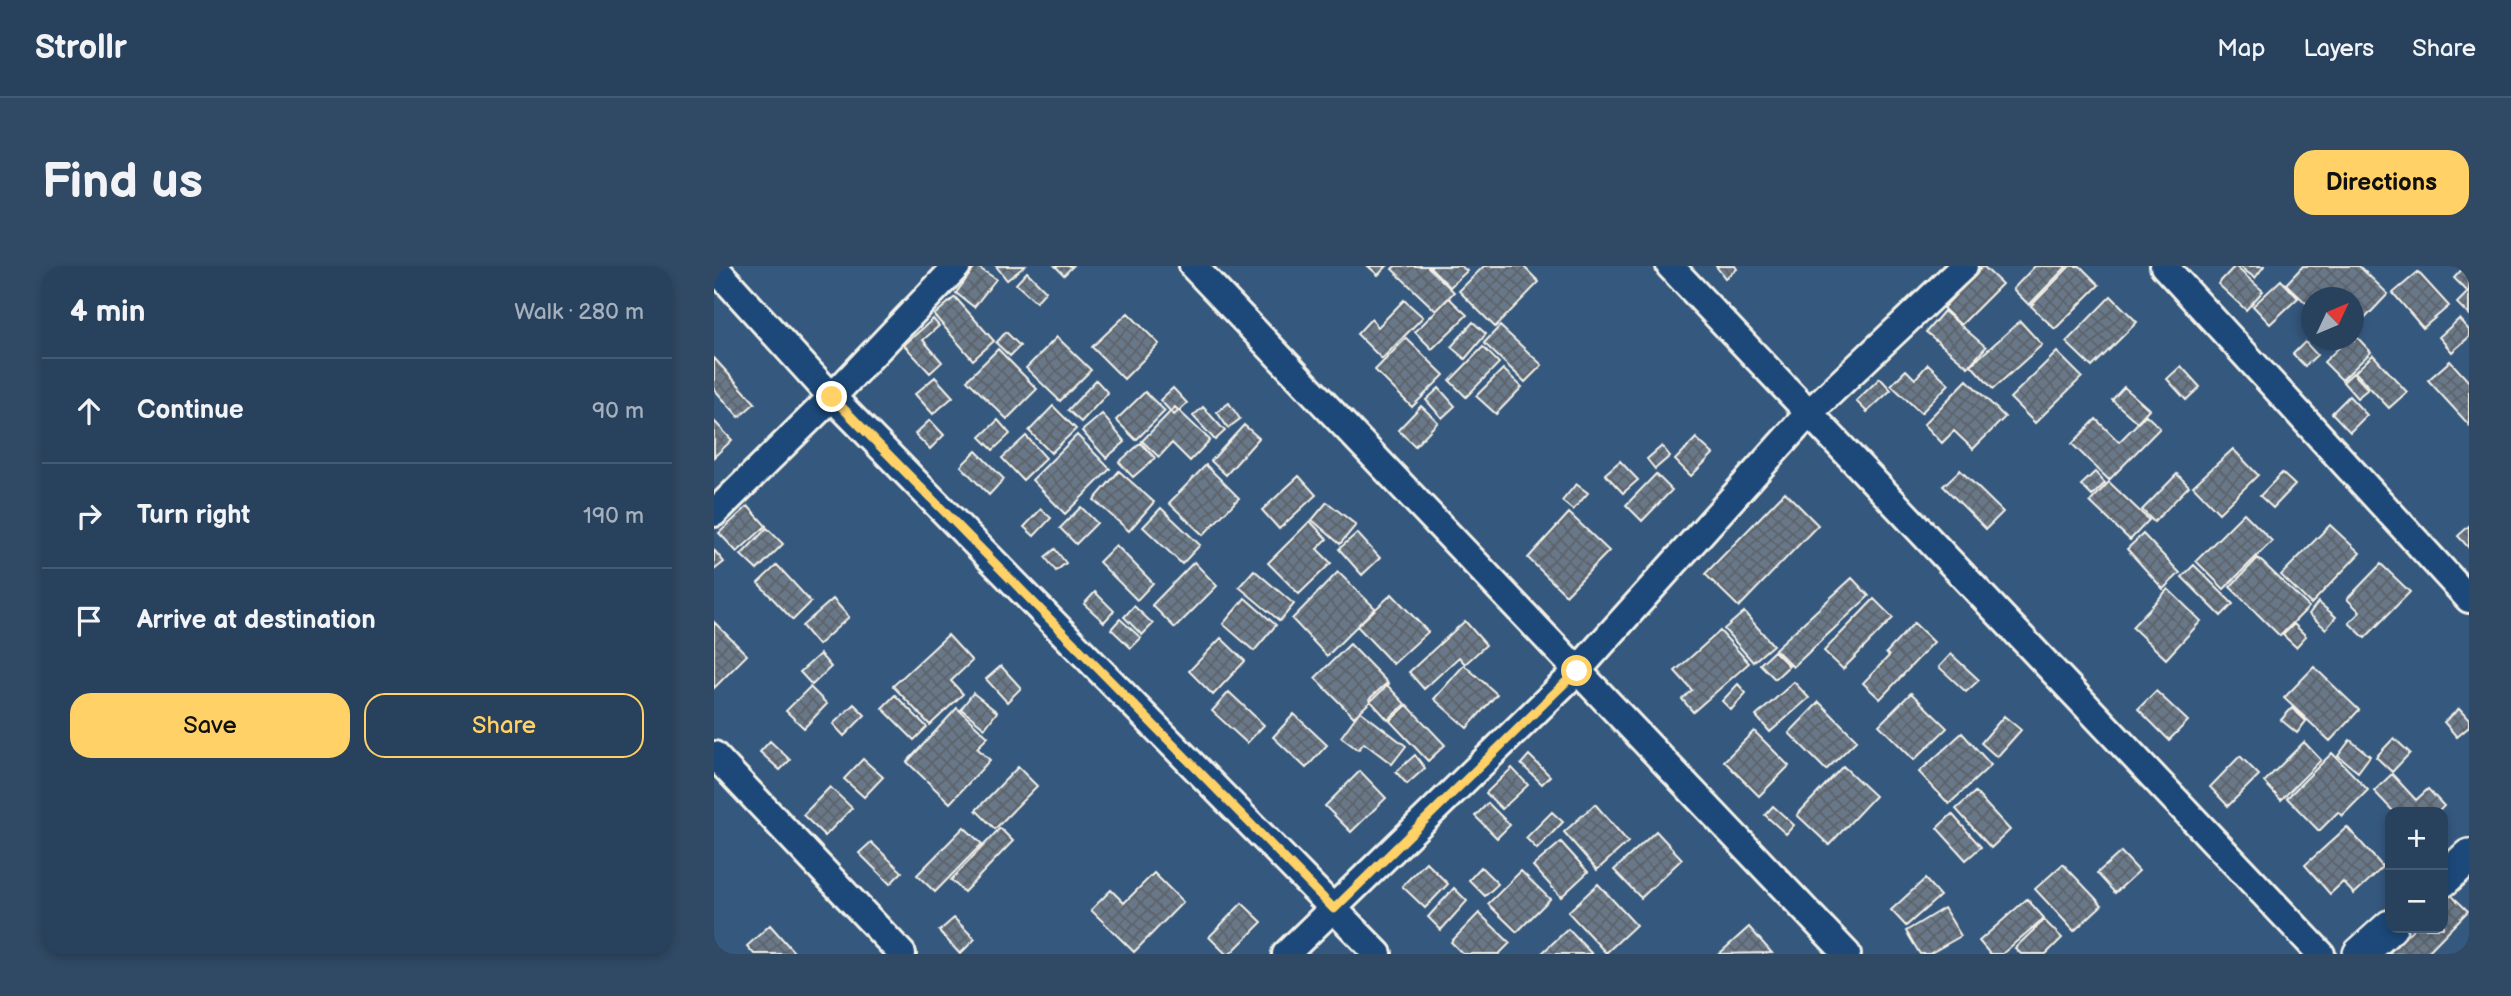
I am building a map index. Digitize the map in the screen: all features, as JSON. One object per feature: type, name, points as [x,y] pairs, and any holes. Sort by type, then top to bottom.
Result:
[{"type":"street","points":[[714,513],[832,397],[957,266]]},
{"type":"street","points":[[1193,266],[1847,954]]},
{"type":"street","points":[[1670,266],[2321,954]]},
{"type":"street","points":[[1286,954],[1577,671],[1808,414],[1964,266]]},
{"type":"street","points":[[2164,266],[2469,598]]},
{"type":"street","points":[[714,267],[832,397],[1378,954]]},
{"type":"street","points":[[714,755],[902,954]]},
{"type":"street","points":[[2448,875],[2469,856]]},
{"type":"street","points":[[2360,954],[2385,932]]},
{"type":"building","points":[[976,266],[996,279],[974,307],[956,293]]},
{"type":"building","points":[[996,266],[1025,266],[1007,280]]},
{"type":"building","points":[[1055,266],[1073,266],[1064,275]]},
{"type":"building","points":[[1368,266],[1387,266],[1378,275]]},
{"type":"building","points":[[1395,266],[1427,266],[1454,292],[1436,311],[1392,269]]},
{"type":"building","points":[[1429,266],[1461,266],[1467,271],[1450,287]]},
{"type":"building","points":[[1484,266],[1523,266],[1539,282],[1495,327],[1459,291]]},
{"type":"building","points":[[1716,266],[1735,266],[1737,269],[1725,278]]},
{"type":"building","points":[[1983,266],[2002,284],[1961,325],[1943,308]]},
{"type":"building","points":[[2035,266],[2067,266],[2029,305],[2013,289]]},
{"type":"building","points":[[2070,266],[2080,266],[2099,285],[2055,329],[2031,306]]},
{"type":"building","points":[[2235,266],[2263,291],[2246,310],[2218,284]]},
{"type":"building","points":[[2239,266],[2264,266],[2255,278]]},
{"type":"building","points":[[2303,266],[2359,266],[2388,294],[2364,319],[2364,287],[2301,287],[2301,298],[2286,284]]},
{"type":"building","points":[[2465,266],[2469,266],[2469,315],[2457,303],[2468,292],[2454,278]]},
{"type":"building","points":[[1027,272],[1046,291],[1036,302],[1016,284]]},
{"type":"building","points":[[2418,272],[2449,306],[2423,328],[2393,293]]},
{"type":"building","points":[[2281,280],[2298,298],[2270,324],[2253,306]]},
{"type":"building","points":[[2111,296],[2137,322],[2092,367],[2066,342]]},
{"type":"building","points":[[955,297],[994,341],[973,360],[934,315]]},
{"type":"building","points":[[1449,298],[1467,315],[1432,349],[1415,332]]},
{"type":"building","points":[[1404,300],[1423,317],[1382,359],[1357,334],[1371,319],[1378,327]]},
{"type":"building","points":[[1944,311],[1986,347],[1968,367],[1926,332]]},
{"type":"building","points":[[1128,313],[1159,344],[1124,379],[1092,347]]},
{"type":"building","points":[[933,319],[939,326],[923,340],[942,362],[930,373],[904,345]]},
{"type":"building","points":[[2459,319],[2469,330],[2469,337],[2452,352],[2439,337]]},
{"type":"building","points":[[2020,321],[2042,345],[1993,389],[1971,365]]},
{"type":"building","points":[[1473,322],[1486,334],[1465,359],[1451,347]]},
{"type":"building","points":[[1500,326],[1542,365],[1525,382],[1484,343]]},
{"type":"building","points":[[1006,332],[1020,346],[1010,356],[996,343]]},
{"type":"building","points":[[1057,337],[1091,370],[1060,401],[1026,368]]},
{"type":"building","points":[[1406,338],[1444,375],[1412,407],[1375,370]]},
{"type":"building","points":[[2364,345],[2371,352],[2342,380],[2324,362],[2337,350],[2364,350]]},
{"type":"building","points":[[2301,346],[2301,350],[2312,350],[2317,355],[2305,366],[2293,354]]},
{"type":"building","points":[[1483,347],[1499,363],[1466,397],[1450,381]]},
{"type":"building","points":[[998,349],[1037,389],[1007,419],[967,380]]},
{"type":"building","points":[[2057,352],[2082,377],[2035,423],[2010,398]]},
{"type":"building","points":[[2373,355],[2407,392],[2389,408],[2355,372]]},
{"type":"building","points":[[714,358],[755,403],[739,417],[714,389]]},
{"type":"building","points":[[2450,361],[2469,382],[2469,425],[2428,380]]},
{"type":"building","points":[[1928,364],[1949,384],[1921,413],[1891,385],[1906,370],[1915,379]]},
{"type":"building","points":[[2181,366],[2200,387],[2186,400],[2167,379]]},
{"type":"building","points":[[1503,369],[1522,387],[1496,414],[1476,396]]},
{"type":"building","points":[[2353,373],[2368,389],[2357,398],[2343,382]]},
{"type":"building","points":[[935,377],[953,397],[933,414],[915,394]]},
{"type":"building","points":[[1880,378],[1891,390],[1867,412],[1856,401]]},
{"type":"building","points":[[1096,380],[1108,393],[1081,422],[1068,410]]},
{"type":"building","points":[[1967,380],[2005,417],[1973,449],[1954,431],[1942,443],[1924,424]]},
{"type":"building","points":[[2124,387],[2149,409],[2137,422],[2112,400]]},
{"type":"building","points":[[1173,388],[1187,403],[1174,415],[1160,400]]},
{"type":"building","points":[[1439,388],[1455,406],[1442,418],[1426,400]]},
{"type":"building","points":[[1145,392],[1165,411],[1136,440],[1116,420]]},
{"type":"building","points":[[2349,396],[2367,415],[2350,432],[2332,413]]},
{"type":"building","points":[[1229,403],[1240,419],[1228,428],[1217,412]]},
{"type":"building","points":[[1053,406],[1076,429],[1051,453],[1029,431]]},
{"type":"building","points":[[1421,406],[1438,422],[1415,446],[1398,430]]},
{"type":"building","points":[[1175,407],[1210,440],[1190,461],[1172,443],[1159,457],[1142,441]]},
{"type":"building","points":[[1203,407],[1225,431],[1215,440],[1193,416]]},
{"type":"building","points":[[1102,414],[1125,442],[1106,458],[1082,431]]},
{"type":"building","points":[[2146,415],[2160,428],[2109,480],[2072,444],[2096,419],[2119,442]]},
{"type":"building","points":[[930,420],[944,435],[930,449],[915,434]]},
{"type":"building","points":[[998,420],[1010,434],[993,450],[980,437]]},
{"type":"building","points":[[714,421],[732,440],[714,457]]},
{"type":"building","points":[[1244,425],[1259,438],[1226,475],[1211,461]]},
{"type":"building","points":[[1077,435],[1110,469],[1065,514],[1032,480]]},
{"type":"building","points":[[1026,436],[1046,458],[1023,480],[1002,458]]},
{"type":"building","points":[[1696,438],[1713,454],[1691,476],[1675,460]]},
{"type":"building","points":[[1141,443],[1155,458],[1133,477],[1119,462]]},
{"type":"building","points":[[1662,446],[1670,456],[1655,469],[1647,459]]},
{"type":"building","points":[[2233,449],[2258,475],[2219,513],[2193,486]]},
{"type":"building","points":[[976,451],[1004,479],[989,495],[961,466]]},
{"type":"building","points":[[1620,461],[1638,480],[1623,493],[1605,474]]},
{"type":"building","points":[[1206,465],[1239,498],[1203,535],[1169,503]]},
{"type":"building","points":[[1960,470],[2003,512],[1986,529],[1943,486]]},
{"type":"building","points":[[1119,471],[1154,502],[1129,531],[1094,500]]},
{"type":"building","points":[[2095,472],[2105,483],[2092,496],[2081,485]]},
{"type":"building","points":[[2282,473],[2295,485],[2273,508],[2260,496]]},
{"type":"building","points":[[1656,474],[1672,490],[1642,521],[1626,505]]},
{"type":"building","points":[[2177,474],[2189,486],[2154,522],[2142,510]]},
{"type":"building","points":[[1299,476],[1316,495],[1279,529],[1262,510]]},
{"type":"building","points":[[2109,482],[2149,520],[2130,540],[2090,502]]},
{"type":"building","points":[[1576,484],[1588,493],[1573,510],[1562,501]]},
{"type":"building","points":[[1785,492],[1818,525],[1739,607],[1705,574]]},
{"type":"building","points":[[1327,502],[1356,525],[1340,544],[1312,520]]},
{"type":"building","points":[[748,506],[766,526],[737,552],[719,533]]},
{"type":"building","points":[[1081,507],[1097,523],[1076,544],[1060,528]]},
{"type":"building","points":[[1161,508],[1200,545],[1182,564],[1143,527]]},
{"type":"building","points":[[1041,509],[1051,518],[1034,536],[1024,527]]},
{"type":"building","points":[[1569,513],[1609,551],[1566,595],[1528,558]]},
{"type":"building","points":[[2244,513],[2272,541],[2224,589],[2196,561]]},
{"type":"building","points":[[1310,521],[1327,539],[1317,549],[1331,563],[1299,594],[1268,563]]},
{"type":"building","points":[[2330,525],[2360,553],[2311,604],[2281,575]]},
{"type":"building","points":[[2469,526],[2469,548],[2458,536]]},
{"type":"building","points":[[767,528],[783,544],[757,570],[741,555]]},
{"type":"building","points":[[1357,533],[1380,558],[1362,575],[1339,549]]},
{"type":"building","points":[[2143,534],[2180,573],[2163,589],[2127,549]]},
{"type":"building","points":[[1116,545],[1153,583],[1137,600],[1099,562]]},
{"type":"building","points":[[1055,549],[1066,563],[1056,571],[1045,557]]},
{"type":"building","points":[[714,550],[724,562],[714,570]]},
{"type":"building","points":[[2258,558],[2309,607],[2280,636],[2230,587]]},
{"type":"building","points":[[1194,562],[1217,586],[1175,628],[1152,605]]},
{"type":"building","points":[[2381,564],[2410,592],[2365,638],[2349,623],[2360,612],[2347,599]]},
{"type":"building","points":[[777,565],[811,602],[793,620],[758,583]]},
{"type":"building","points":[[2194,565],[2233,604],[2221,616],[2182,577]]},
{"type":"building","points":[[1254,570],[1294,604],[1280,621],[1239,587]]},
{"type":"building","points":[[1338,572],[1375,608],[1327,656],[1292,619]]},
{"type":"building","points":[[1852,578],[1869,596],[1793,667],[1775,649]]},
{"type":"building","points":[[2168,589],[2201,621],[2166,659],[2132,627]]},
{"type":"building","points":[[1095,592],[1114,611],[1104,622],[1084,604]]},
{"type":"building","points":[[1392,594],[1428,632],[1393,664],[1357,626]]},
{"type":"building","points":[[1245,598],[1276,625],[1254,651],[1223,624]]},
{"type":"building","points":[[833,599],[849,617],[818,645],[802,626]]},
{"type":"building","points":[[1874,599],[1893,618],[1843,669],[1824,651]]},
{"type":"building","points":[[2318,602],[2336,617],[2326,629],[2309,614]]},
{"type":"building","points":[[1134,606],[1153,624],[1142,635],[1124,617]]},
{"type":"building","points":[[1744,612],[1773,645],[1753,662],[1724,629]]},
{"type":"building","points":[[1120,619],[1141,638],[1131,648],[1111,629]]},
{"type":"building","points":[[1465,621],[1486,645],[1465,664],[1459,657],[1424,689],[1409,672]]},
{"type":"building","points":[[714,622],[747,655],[714,688]]},
{"type":"building","points":[[1914,623],[1934,642],[1880,699],[1863,683],[1889,656],[1886,653]]},
{"type":"building","points":[[2294,624],[2306,636],[2296,647],[2283,635]]},
{"type":"building","points":[[1720,631],[1749,663],[1693,712],[1682,699],[1692,690],[1675,671]]},
{"type":"building","points":[[948,635],[972,661],[951,681],[963,694],[930,725],[893,686]]},
{"type":"building","points":[[1221,638],[1245,661],[1213,695],[1189,671]]},
{"type":"building","points":[[1350,644],[1389,684],[1354,717],[1315,678]]},
{"type":"building","points":[[1774,651],[1789,666],[1775,679],[1760,664]]},
{"type":"building","points":[[820,654],[831,667],[812,685],[800,672]]},
{"type":"building","points":[[1951,654],[1979,680],[1966,692],[1939,667]]},
{"type":"building","points":[[1464,665],[1497,694],[1467,728],[1434,699]]},
{"type":"building","points":[[1001,666],[1021,688],[1007,702],[986,679]]},
{"type":"building","points":[[2314,667],[2359,710],[2330,741],[2284,698]]},
{"type":"building","points":[[1794,682],[1809,698],[1770,732],[1756,716]]},
{"type":"building","points":[[1386,684],[1405,704],[1388,720],[1369,699]]},
{"type":"building","points":[[1738,684],[1746,693],[1731,710],[1722,701]]},
{"type":"building","points":[[810,687],[827,704],[804,728],[786,711]]},
{"type":"building","points":[[2156,691],[2188,721],[2169,740],[2138,709]]},
{"type":"building","points":[[1229,692],[1264,725],[1247,743],[1212,711]]},
{"type":"building","points":[[973,693],[997,712],[985,728],[961,709]]},
{"type":"building","points":[[1911,693],[1947,728],[1914,760],[1879,725]]},
{"type":"building","points":[[895,695],[927,727],[914,740],[882,708]]},
{"type":"building","points":[[1819,702],[1857,740],[1826,770],[1789,733]]},
{"type":"building","points":[[854,704],[865,715],[844,736],[833,724]]},
{"type":"building","points":[[1407,705],[1445,745],[1428,761],[1390,721]]},
{"type":"building","points":[[957,708],[988,737],[977,748],[990,760],[950,803],[907,762]]},
{"type":"building","points":[[2292,708],[2306,721],[2297,733],[2281,720]]},
{"type":"building","points":[[2459,709],[2469,720],[2469,727],[2457,737],[2444,722]]},
{"type":"building","points":[[1360,711],[1406,746],[1392,764],[1364,743],[1358,750],[1341,737]]},
{"type":"building","points":[[1294,714],[1327,745],[1306,768],[1273,737]]},
{"type":"building","points":[[2004,716],[2021,730],[1997,757],[1981,743]]},
{"type":"building","points":[[1754,731],[1789,766],[1759,796],[1724,761]]},
{"type":"building","points":[[1962,733],[1991,765],[1949,804],[1919,772]]},
{"type":"building","points":[[2394,738],[2410,753],[2392,772],[2376,757]]},
{"type":"building","points":[[2350,740],[2370,756],[2358,772],[2338,756]]},
{"type":"building","points":[[770,741],[790,760],[780,770],[760,752]]},
{"type":"building","points":[[2304,742],[2321,760],[2281,800],[2264,782]]},
{"type":"building","points":[[2332,753],[2368,790],[2342,816],[2338,812],[2319,831],[2287,798]]},
{"type":"building","points":[[1415,755],[1425,768],[1407,784],[1396,772]]},
{"type":"building","points":[[1529,755],[1550,776],[1542,784],[1521,764]]},
{"type":"building","points":[[2240,756],[2259,775],[2228,806],[2210,787]]},
{"type":"building","points":[[863,759],[883,777],[864,797],[844,779]]},
{"type":"building","points":[[1843,766],[1875,796],[1829,845],[1797,815]]},
{"type":"building","points":[[1018,767],[1037,786],[995,829],[976,810]]},
{"type":"building","points":[[1512,768],[1528,785],[1502,809],[1486,793]]},
{"type":"building","points":[[1360,771],[1386,798],[1351,832],[1325,806]]},
{"type":"building","points":[[2392,774],[2416,800],[2428,789],[2444,806],[2389,807],[2374,791]]},
{"type":"building","points":[[830,787],[852,808],[825,836],[803,815]]},
{"type":"building","points":[[1975,792],[2010,830],[1991,848],[1956,809]]},
{"type":"building","points":[[1488,803],[1510,825],[1497,838],[1475,816]]},
{"type":"building","points":[[1595,804],[1628,842],[1597,870],[1564,832]]},
{"type":"building","points":[[1773,806],[1794,825],[1786,834],[1765,815]]},
{"type":"building","points":[[1552,812],[1563,822],[1537,849],[1526,838]]},
{"type":"building","points":[[1952,814],[1981,847],[1966,860],[1937,828]]},
{"type":"building","points":[[964,827],[982,844],[935,892],[917,875]]},
{"type":"building","points":[[2347,827],[2383,867],[2354,894],[2343,882],[2330,894],[2305,865]]},
{"type":"building","points":[[1000,828],[1013,841],[964,892],[951,880]]},
{"type":"building","points":[[1656,831],[1682,859],[1641,898],[1614,870]]},
{"type":"building","points":[[871,842],[902,872],[890,884],[859,853]]},
{"type":"building","points":[[1561,842],[1588,872],[1561,897],[1533,866]]},
{"type":"building","points":[[2121,852],[2139,871],[2115,893],[2097,873]]},
{"type":"building","points":[[1426,862],[1448,884],[1425,908],[1402,886]]},
{"type":"building","points":[[2063,864],[2102,905],[2074,931],[2035,889]]},
{"type":"building","points":[[1481,867],[1498,884],[1485,896],[1469,880]]},
{"type":"building","points":[[1521,871],[1550,899],[1517,932],[1488,904]]},
{"type":"building","points":[[1154,873],[1183,902],[1134,952],[1091,910],[1111,890],[1124,903]]},
{"type":"building","points":[[1925,879],[1940,896],[1906,926],[1891,910]]},
{"type":"building","points":[[1598,884],[1636,925],[1606,953],[1568,912]]},
{"type":"building","points":[[1454,888],[1467,901],[1441,930],[1428,917]]},
{"type":"building","points":[[2448,892],[2468,911],[2448,931]]},
{"type":"building","points":[[2027,899],[2044,918],[2002,954],[1990,954],[1979,941]]},
{"type":"building","points":[[1242,903],[1262,922],[1230,954],[1226,954],[1209,937]]},
{"type":"building","points":[[1944,908],[1961,936],[1929,954],[1920,954],[1906,931]]},
{"type":"building","points":[[1479,913],[1510,943],[1499,954],[1463,954],[1451,942]]},
{"type":"building","points":[[954,918],[975,939],[960,954],[939,931]]},
{"type":"building","points":[[2044,920],[2062,938],[2046,954],[2021,954],[2015,948]]},
{"type":"building","points":[[770,925],[794,952],[754,954],[747,946]]},
{"type":"building","points":[[1749,927],[1772,953],[1719,954]]},
{"type":"building","points":[[1568,929],[1592,954],[1541,954]]},
{"type":"building","points":[[2409,933],[2447,933],[2426,954],[2388,954]]},
{"type":"route","points":[[832,397],[1334,909],[1577,671]]}]
